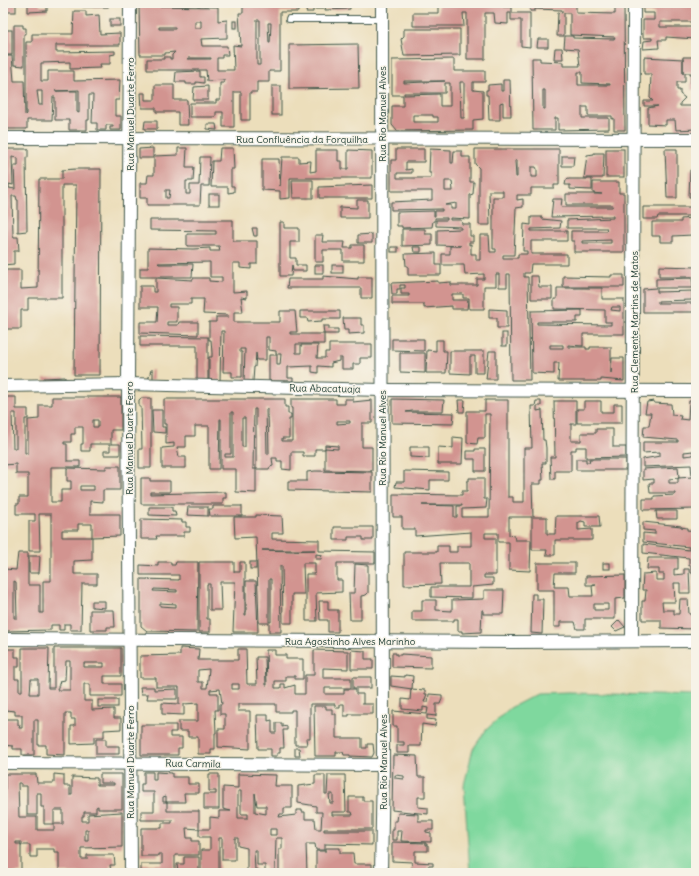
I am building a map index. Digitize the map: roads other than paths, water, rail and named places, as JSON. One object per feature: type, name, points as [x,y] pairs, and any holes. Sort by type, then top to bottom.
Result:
[{"type":"street","name":"Rua Manuel Duarte Ferro","points":[[130,3],[128,384],[131,763],[130,873]]},
{"type":"street","name":"Rua Rio Manuel Alves","points":[[381,873],[384,765],[382,641],[382,3]]},
{"type":"street","name":"Rua Clemente Martins de Matos","points":[[632,641],[634,391],[634,3]]},
{"type":"street","name":"Rua Confluência da Forquilha","points":[[3,138],[696,139]]},
{"type":"street","name":"Rua Abacatuaja","points":[[3,386],[128,384],[382,390],[696,391]]},
{"type":"street","name":"Rua Agostinho Alves Marinho","points":[[3,640],[513,642],[696,641]]},
{"type":"street","name":"Rua Carmila","points":[[3,763],[384,765]]},
{"type":"lane","points":[[289,19],[382,19]]}]
